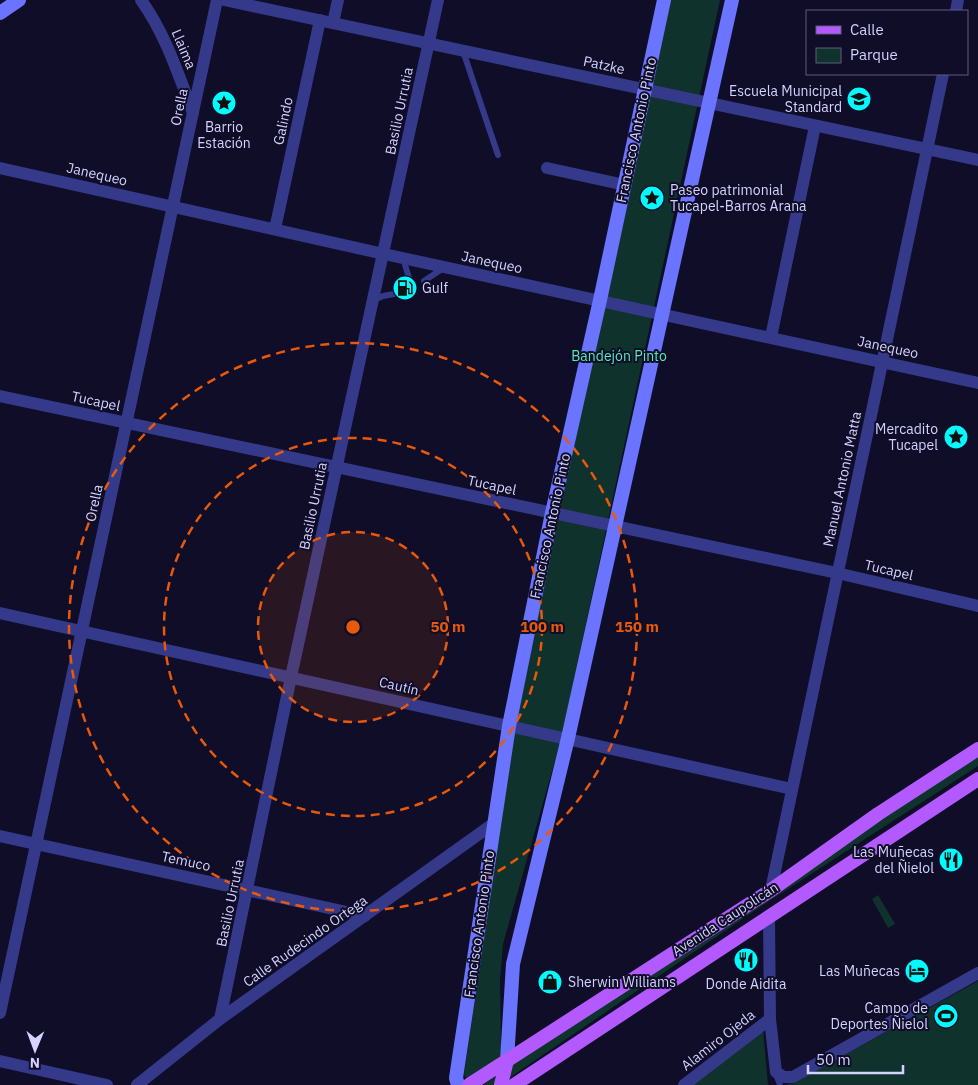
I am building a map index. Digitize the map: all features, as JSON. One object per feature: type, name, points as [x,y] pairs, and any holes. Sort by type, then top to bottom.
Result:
[{"type":"main road","name":"Francisco Antonio Pinto","points":[[458,1085],[456,1078],[509,726],[552,513],[664,0]]},
{"type":"main road","points":[[501,1085],[507,1060],[513,964],[568,738],[732,0]]},
{"type":"main road","name":"Avenida Caupolicán","points":[[469,1085],[770,890],[878,814],[978,749]]},
{"type":"main road","points":[[973,783],[978,772]]},
{"type":"main road","name":"Avenida Caupolicán","points":[[514,1085],[973,783]]},
{"type":"main road","points":[[768,917],[771,897],[787,878]]},
{"type":"street","name":"Llaima","points":[[141,0],[154,18],[170,50],[193,114]]},
{"type":"street","name":"Orella","points":[[0,1013],[217,0]]},
{"type":"street","name":"Patzke","points":[[224,0],[260,4],[320,20],[429,44],[978,160]]},
{"type":"street","points":[[333,23],[338,0]]},
{"type":"street","name":"Basilio Urrutia","points":[[220,1019],[291,677],[438,0]]},
{"type":"street","name":"Galindo","points":[[274,228],[320,20]]},
{"type":"street","name":"Manuel Antonio Matta","points":[[770,890],[943,75]]},
{"type":"street","points":[[771,337],[815,126]]},
{"type":"street","name":"Janequeo","points":[[0,168],[384,254],[978,383]]},
{"type":"street","points":[[547,168],[624,185]]},
{"type":"street","name":"Tucapel","points":[[0,396],[837,573],[978,606]]},
{"type":"street","name":"Cautín","points":[[0,613],[792,789]]},
{"type":"street","name":"Calle Rudecindo Ortega","points":[[137,1085],[220,1019],[493,824]]},
{"type":"street","name":"Temuco","points":[[0,836],[365,916]]},
{"type":"street","points":[[768,917],[770,1019],[776,1072],[784,1077],[784,1081],[978,972]]},
{"type":"street","name":"Alamiro Ojeda","points":[[684,1085],[770,1019]]},
{"type":"street","points":[[0,1061],[107,1085]]},
{"type":"lane","points":[[462,50],[498,155]]},
{"type":"lane","points":[[403,258],[409,278]]},
{"type":"lane","points":[[424,281],[445,267]]},
{"type":"lane","points":[[374,300],[394,294]]},
{"type":"green space","name":"Bandejón Pinto","points":[[670,0],[720,0],[566,716],[503,944],[500,980],[501,1051],[499,1060],[469,1081],[464,1075],[511,750],[551,550]]},
{"type":"green space","points":[[978,754],[978,766],[760,907],[499,1085],[483,1085]]},
{"type":"green space","points":[[878,895],[895,924],[888,928],[872,899]]},
{"type":"green space","name":"Campo de Deportes Ñielol","points":[[978,981],[978,1085],[786,1085],[792,1084]]},
{"type":"green space","points":[[763,1029],[768,1085],[690,1085]]},
{"type":"place","name":"Escuela Municipal Standard","points":[[859,99]]},
{"type":"place","name":"Barrio Estación","points":[[224,103]]},
{"type":"place","name":"Paseo patrimonial Tucapel-Barros Arana","points":[[652,198]]},
{"type":"place","name":"Gulf","points":[[405,288]]},
{"type":"place","name":"Mercadito Tucapel","points":[[956,437]]},
{"type":"place","name":"Las Muñecas del Ñielol","points":[[951,860]]},
{"type":"place","name":"Donde Aidita","points":[[746,960]]},
{"type":"place","name":"Las Muñecas","points":[[917,971]]},
{"type":"place","name":"Sherwin Williams","points":[[550,982]]},
{"type":"place","name":"Campo de Deportes Ñielol","points":[[946,1016]]}]
